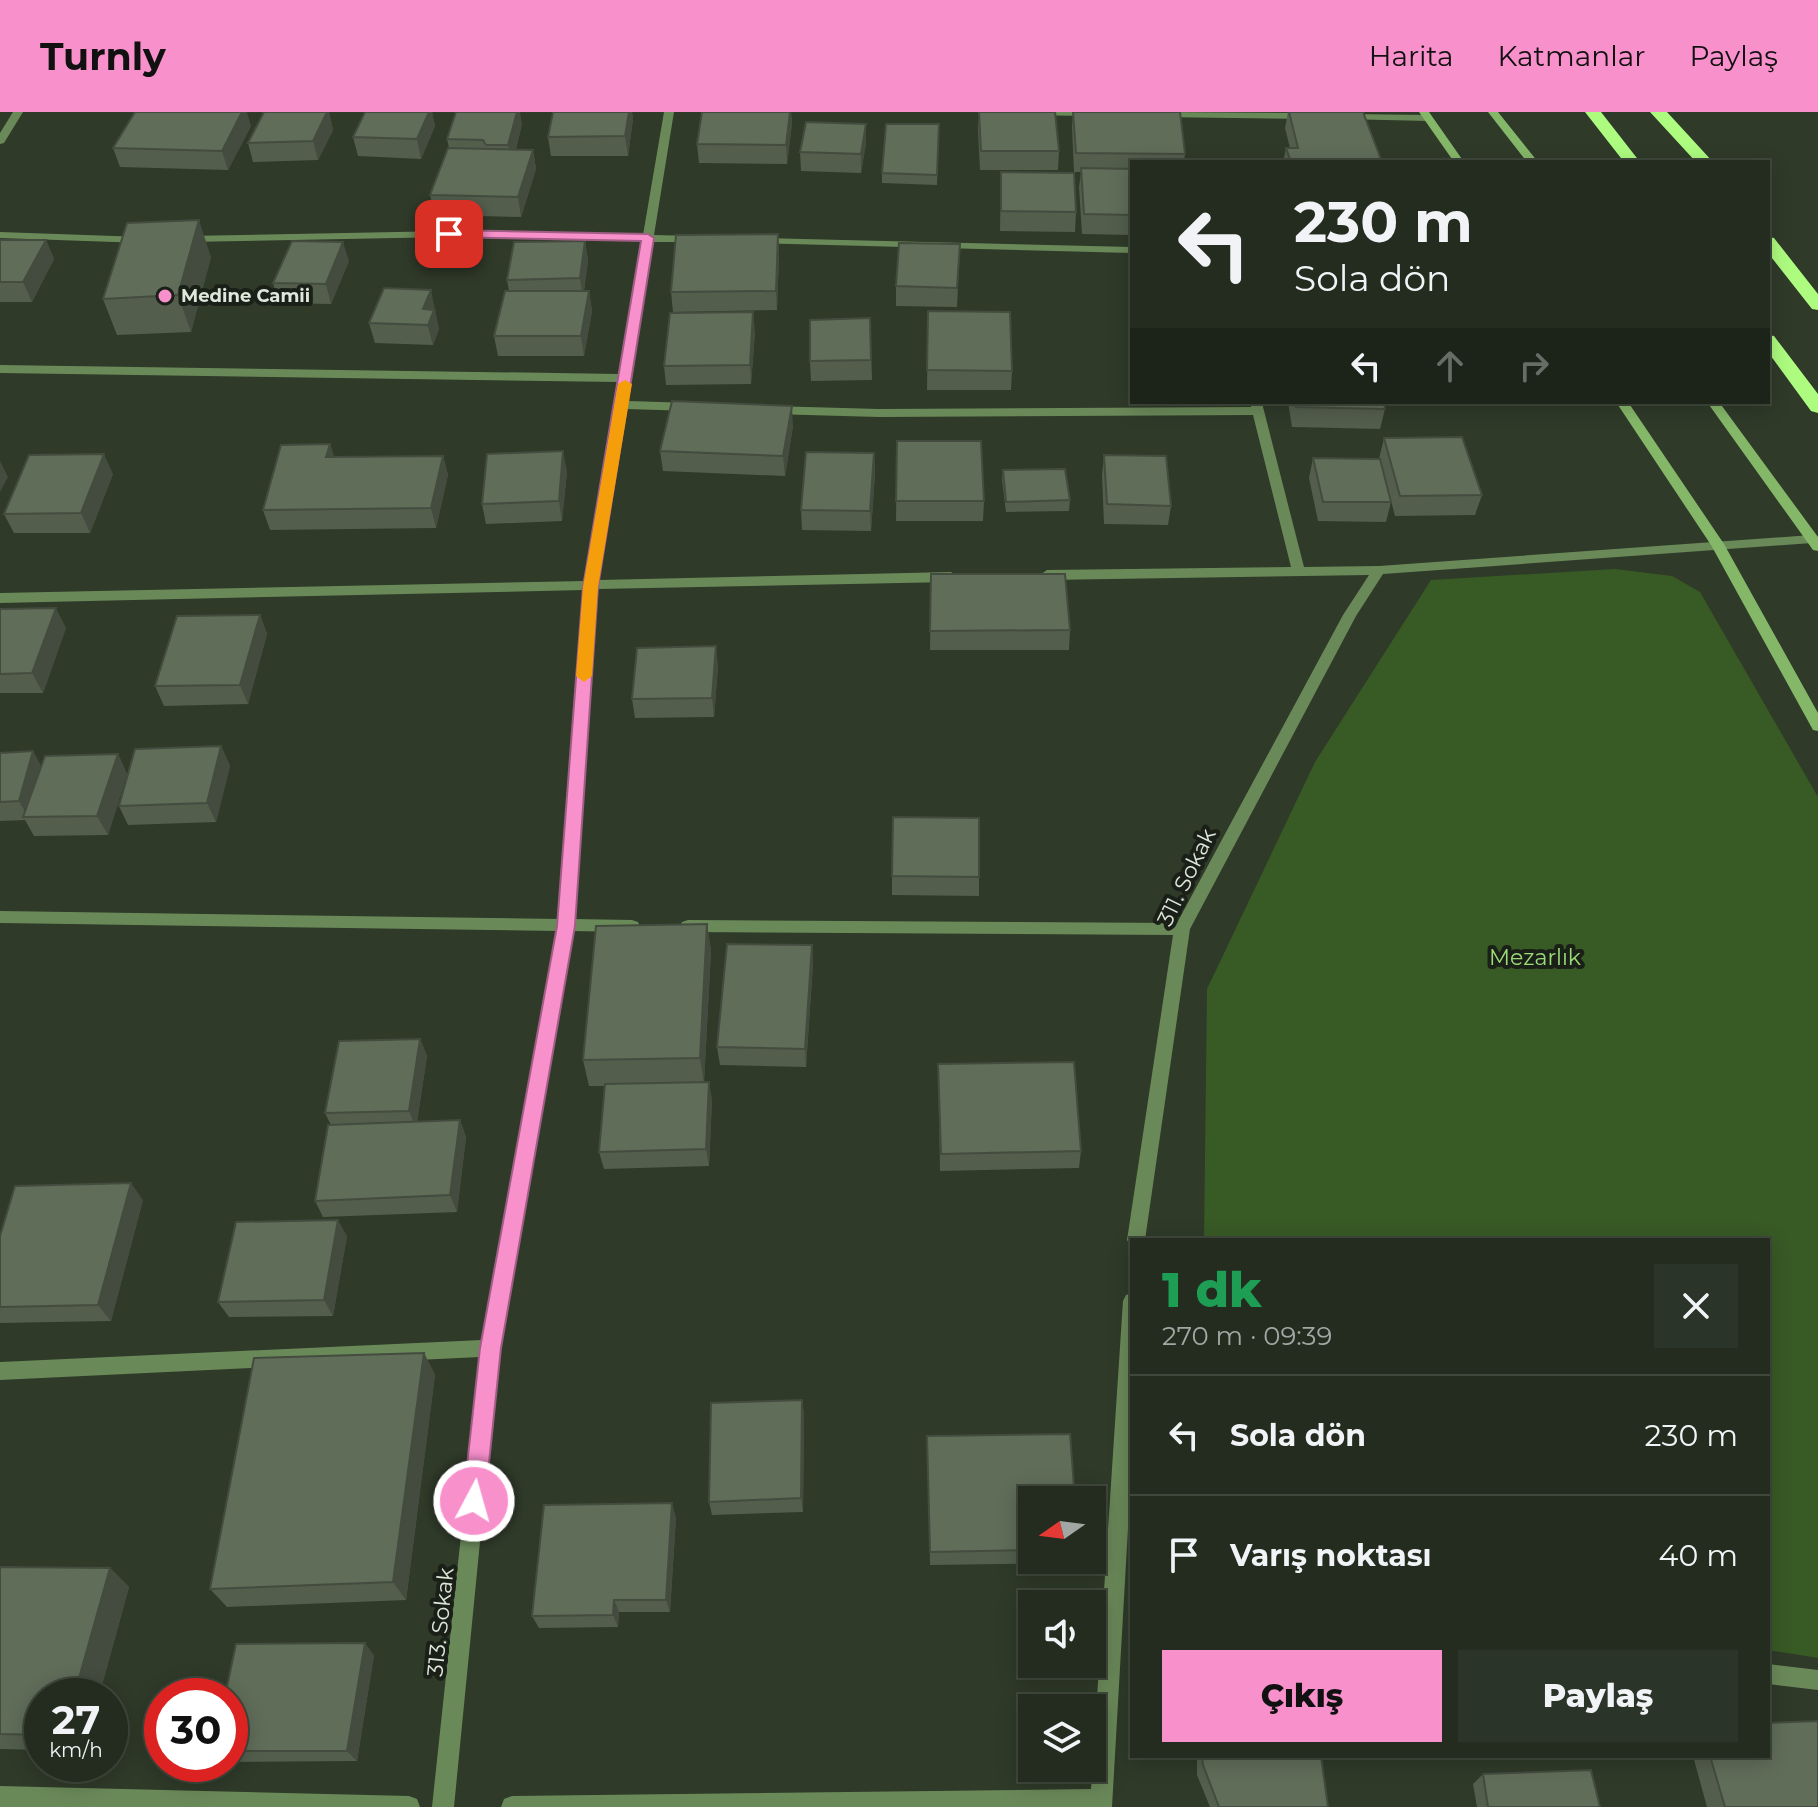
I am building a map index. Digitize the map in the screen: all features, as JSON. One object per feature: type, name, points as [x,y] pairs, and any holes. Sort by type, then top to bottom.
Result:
[{"type":"highway","points":[[1593,112],[1630,160]]},
{"type":"highway","points":[[1658,112],[1703,160]]},
{"type":"highway","points":[[1770,245],[1818,305]]},
{"type":"highway","points":[[1770,343],[1818,407]]},
{"type":"street","points":[[0,141],[18,112]]},
{"type":"street","name":"313. Sokak","points":[[443,1807],[490,1348],[566,926],[591,587],[669,112]]},
{"type":"street","points":[[1007,112],[1113,114]]},
{"type":"street","points":[[1493,112],[1531,160]]},
{"type":"street","points":[[1145,114],[1318,116]]},
{"type":"street","points":[[1334,117],[1426,115],[1458,160]]},
{"type":"street","points":[[175,239],[449,234],[710,239]]},
{"type":"street","points":[[0,235],[159,239]]},
{"type":"street","points":[[742,240],[1130,250]]},
{"type":"street","points":[[0,369],[626,378]]},
{"type":"street","points":[[1623,404],[1717,544],[1818,726]]},
{"type":"street","points":[[1714,404],[1815,543]]},
{"type":"street","points":[[622,405],[713,408]]},
{"type":"street","points":[[758,409],[879,413],[1257,407],[1299,572]]},
{"type":"street","points":[[1037,575],[1379,570],[1717,544],[1815,543]]},
{"type":"street","name":"311. Sokak","points":[[1136,1238],[1182,929],[1350,615],[1379,570]]},
{"type":"street","points":[[0,598],[960,577]]},
{"type":"street","points":[[0,917],[645,926]]},
{"type":"street","points":[[677,926],[1182,929]]},
{"type":"street","points":[[512,1807],[1101,1804],[1130,1333]]},
{"type":"street","points":[[0,1371],[490,1348]]},
{"type":"street","points":[[1770,1674],[1818,1680]]},
{"type":"street","points":[[0,1797],[409,1807]]},
{"type":"green space","name":"Mezarlık","points":[[1615,569],[1672,576],[1700,592],[1818,797],[1818,1658],[1770,1650],[1770,1238],[1204,1238],[1207,989],[1315,762],[1431,580]]},
{"type":"building","points":[[135,112],[242,112],[222,151],[113,148]]},
{"type":"building","points":[[264,112],[327,112],[313,141],[248,143]]},
{"type":"building","points":[[365,112],[429,112],[417,139],[353,137]]},
{"type":"building","points":[[456,112],[517,112],[508,145],[486,145],[483,140],[447,139]]},
{"type":"building","points":[[553,112],[629,112],[625,136],[548,137]]},
{"type":"building","points":[[702,112],[790,112],[786,145],[697,144]]},
{"type":"building","points":[[979,112],[1055,112],[1059,151],[981,151]]},
{"type":"building","points":[[1073,112],[1180,112],[1185,154],[1076,153]]},
{"type":"building","points":[[1289,112],[1363,112],[1381,160],[1290,160],[1286,148],[1298,148]]},
{"type":"building","points":[[806,122],[866,124],[861,154],[800,152]]},
{"type":"building","points":[[886,124],[939,124],[937,175],[882,173]]},
{"type":"building","points":[[448,148],[533,150],[518,197],[430,195]]},
{"type":"building","points":[[1081,168],[1130,169],[1130,215],[1084,214]]},
{"type":"building","points":[[1001,172],[1074,173],[1076,212],[1001,211]]},
{"type":"building","points":[[199,220],[178,295],[103,299],[127,223]]},
{"type":"building","points":[[778,234],[776,291],[671,292],[676,235]]},
{"type":"building","points":[[0,240],[46,240],[23,282],[0,282]]},
{"type":"building","points":[[292,241],[343,242],[326,284],[273,283]]},
{"type":"building","points":[[585,241],[580,278],[507,280],[514,242]]},
{"type":"building","points":[[899,243],[960,244],[957,288],[896,286]]},
{"type":"building","points":[[384,288],[431,290],[423,309],[434,310],[428,325],[369,323]]},
{"type":"building","points":[[505,291],[589,291],[581,336],[494,336]]},
{"type":"building","points":[[928,311],[1010,312],[1012,371],[927,370]]},
{"type":"building","points":[[753,312],[750,365],[664,366],[670,313]]},
{"type":"building","points":[[870,318],[871,360],[810,361],[810,320]]},
{"type":"building","points":[[672,401],[792,406],[783,456],[660,451]]},
{"type":"building","points":[[1295,404],[1384,404],[1385,409],[1296,407]]},
{"type":"building","points":[[1462,437],[1482,495],[1400,496],[1384,438]]},
{"type":"building","points":[[897,441],[981,441],[984,501],[896,501]]},
{"type":"building","points":[[330,444],[326,457],[443,456],[431,508],[263,510],[281,445]]},
{"type":"building","points":[[563,451],[559,501],[482,504],[487,454]]},
{"type":"building","points":[[806,452],[874,453],[870,511],[801,510]]},
{"type":"building","points":[[104,454],[81,513],[4,514],[29,455]]},
{"type":"building","points":[[1104,455],[1166,456],[1171,506],[1107,504]]},
{"type":"building","points":[[1313,458],[1380,459],[1391,502],[1323,502]]},
{"type":"building","points":[[1065,469],[1070,500],[1006,502],[1003,470]]},
{"type":"building","points":[[931,574],[1065,574],[1070,630],[930,631]]},
{"type":"building","points":[[56,608],[32,673],[0,674],[0,609]]},
{"type":"building","points":[[260,615],[240,685],[155,686],[177,616]]},
{"type":"building","points":[[716,646],[712,698],[632,699],[637,648]]},
{"type":"building","points":[[221,746],[207,803],[119,806],[135,749]]},
{"type":"building","points":[[33,751],[19,801],[0,802],[0,753]]},
{"type":"building","points":[[118,754],[97,816],[23,817],[45,756]]},
{"type":"building","points":[[893,817],[979,818],[979,877],[892,876]]},
{"type":"building","points":[[707,924],[700,1058],[583,1060],[596,926]]},
{"type":"building","points":[[727,944],[812,945],[805,1049],[717,1047]]},
{"type":"building","points":[[420,1039],[409,1111],[325,1113],[339,1041]]},
{"type":"building","points":[[1074,1062],[1081,1151],[941,1154],[938,1064]]},
{"type":"building","points":[[709,1082],[706,1149],[599,1152],[605,1084]]},
{"type":"building","points":[[460,1120],[450,1195],[315,1201],[328,1125]]},
{"type":"building","points":[[131,1183],[98,1305],[0,1307],[0,1236],[15,1186]]},
{"type":"building","points":[[338,1220],[324,1300],[218,1302],[236,1222]]},
{"type":"building","points":[[424,1353],[393,1582],[210,1589],[254,1358]]},
{"type":"building","points":[[802,1400],[801,1498],[709,1502],[711,1403]]},
{"type":"building","points":[[1070,1434],[1074,1486],[1018,1486],[1018,1550],[930,1552],[927,1436]]},
{"type":"building","points":[[672,1503],[666,1600],[614,1600],[613,1615],[532,1616],[544,1505]]},
{"type":"building","points":[[0,1567],[110,1568],[79,1678],[24,1678],[24,1735],[0,1734]]},
{"type":"building","points":[[365,1643],[347,1751],[248,1751],[248,1678],[229,1678],[236,1644]]},
{"type":"building","points":[[1818,1721],[1818,1807],[1725,1807],[1711,1758],[1770,1758],[1770,1723]]},
{"type":"building","points":[[1202,1758],[1321,1758],[1328,1807],[1219,1807]]},
{"type":"building","points":[[1591,1770],[1600,1807],[1488,1807],[1483,1774]]},
{"type":"slow traffic","points":[[584,676],[591,587],[625,384]]},
{"type":"place","name":"Medine Camii","points":[[165,296]]},
{"type":"route","points":[[449,234],[648,238],[591,587],[566,926],[490,1348],[474,1501]]}]
